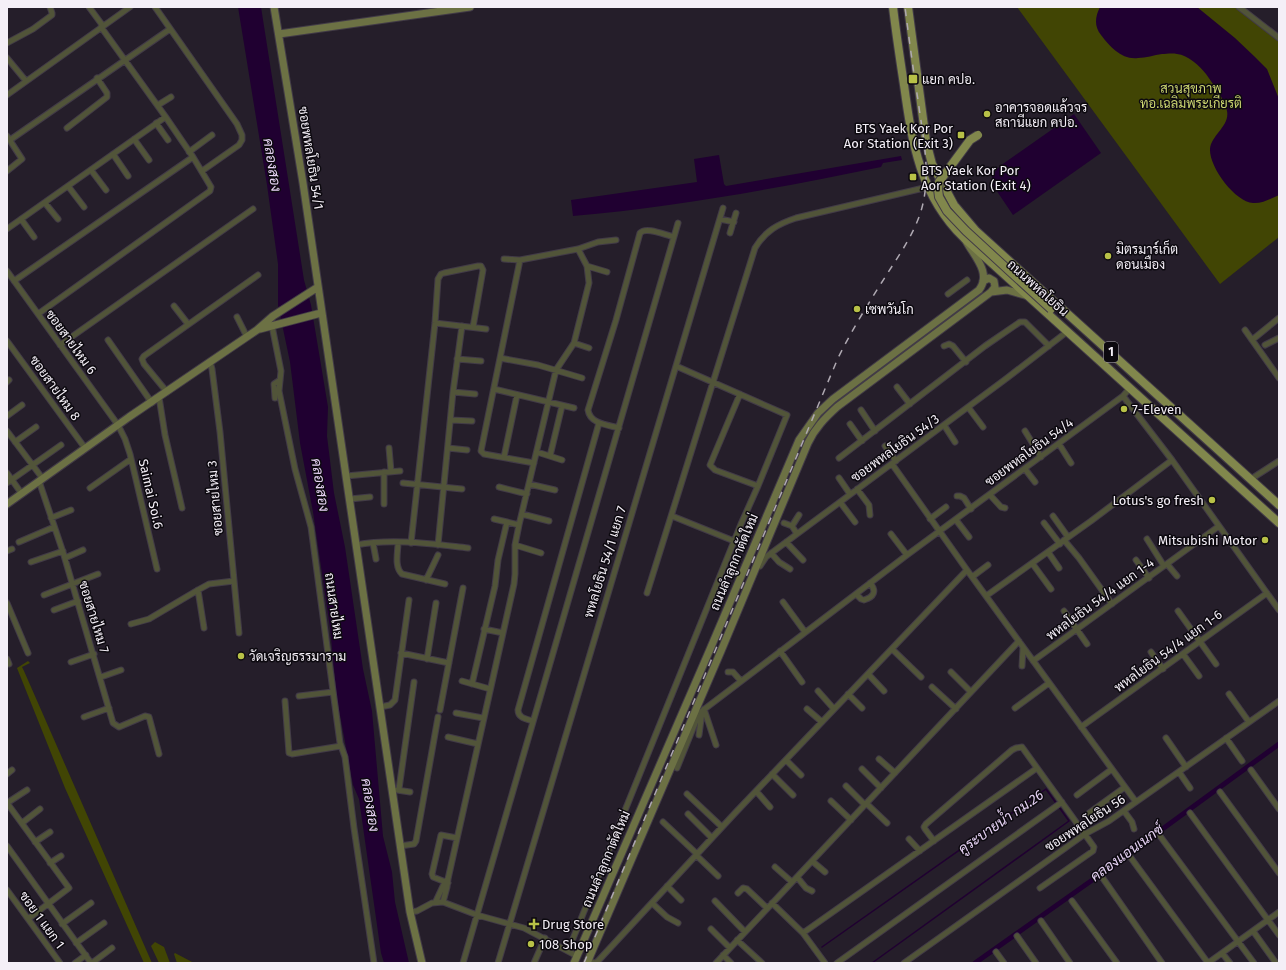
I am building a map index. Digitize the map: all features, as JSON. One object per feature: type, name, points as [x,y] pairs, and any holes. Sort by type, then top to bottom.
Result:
[{"type":"main road","name":"ซอยพหลโยธิน 54/1","points":[[274,7],[303,183],[318,287],[318,314],[350,499],[380,707],[396,790],[400,846],[410,912],[422,963]]},
{"type":"main road","points":[[279,34],[470,7]]},
{"type":"main road","name":"ถนนพหลโยธิน","points":[[893,7],[911,132],[918,161],[928,187],[950,223],[964,238],[1279,523]]},
{"type":"main road","name":"ถนนพหลโยธิน","points":[[908,7],[926,141],[932,164],[950,200],[961,215],[976,231],[1279,505]]},
{"type":"main road","points":[[978,135],[970,140],[939,182],[938,189],[942,205],[966,231],[1051,308],[1070,327],[1084,346]]},
{"type":"main road","points":[[964,238],[983,270],[984,281],[989,278],[994,281],[995,286],[991,292]]},
{"type":"main road","name":"ถนนลำลูกกาตัดใหม่","points":[[574,963],[711,647],[796,446],[807,427],[818,413],[833,400],[974,294],[979,290],[984,281]]},
{"type":"main road","points":[[7,504],[118,425],[257,330],[273,316],[318,287]]},
{"type":"main road","points":[[991,292],[1007,290],[1030,297]]},
{"type":"main road","name":"ถนนลำลูกกาตัดใหม่","points":[[588,962],[808,443],[817,427],[837,407],[991,292]]},
{"type":"main road","points":[[257,330],[318,314]]},
{"type":"main road","points":[[1130,388],[1140,379]]},
{"type":"main road","points":[[711,647],[721,651]]},
{"type":"street","points":[[7,43],[33,29],[52,15],[50,7]]},
{"type":"street","points":[[38,314],[210,191],[211,187],[190,152],[89,7]]},
{"type":"street","points":[[7,95],[130,7]]},
{"type":"street","points":[[154,7],[219,97],[241,131],[242,140],[239,145],[202,171]]},
{"type":"street","points":[[1239,7],[1279,38]]},
{"type":"street","points":[[7,171],[22,159],[8,138],[170,29]]},
{"type":"street","points":[[7,58],[26,81]]},
{"type":"street","points":[[67,128],[107,97],[107,93],[97,78]]},
{"type":"street","points":[[158,105],[171,97]]},
{"type":"street","points":[[7,229],[164,118]]},
{"type":"street","points":[[156,123],[168,140]]},
{"type":"street","points":[[190,152],[212,135]]},
{"type":"street","points":[[134,139],[149,160]]},
{"type":"street","points":[[113,154],[128,176]]},
{"type":"street","points":[[14,282],[193,157]]},
{"type":"street","points":[[91,170],[106,190]]},
{"type":"street","points":[[68,186],[84,207]]},
{"type":"street","points":[[647,593],[755,248],[760,240],[767,232],[778,224],[807,214],[928,187]]},
{"type":"street","points":[[45,202],[58,219]]},
{"type":"street","name":"พหลโยธิน 54/1 แยก 7","points":[[498,963],[723,208]]},
{"type":"street","points":[[60,345],[253,209]]},
{"type":"street","points":[[730,233],[736,213]]},
{"type":"street","points":[[720,218],[734,222]]},
{"type":"street","points":[[21,219],[34,237]]},
{"type":"street","points":[[463,963],[678,223]]},
{"type":"street","points":[[619,428],[599,423],[589,415],[588,410],[616,320],[640,233],[647,230],[674,237]]},
{"type":"street","points":[[504,259],[520,260],[578,249],[598,242],[616,240]]},
{"type":"street","points":[[443,902],[514,579],[515,545],[519,525],[556,370],[574,343],[589,283],[587,266],[578,249]]},
{"type":"street","points":[[520,260],[481,451],[484,454],[534,463]]},
{"type":"street","points":[[411,543],[416,485],[435,323],[438,279],[444,273],[481,266],[483,270],[473,328]]},
{"type":"street","points":[[587,266],[607,272]]},
{"type":"street","name":"ซอยสายไหม 6","points":[[7,271],[118,425]]},
{"type":"street","points":[[167,392],[144,364],[142,359],[144,356],[258,275]]},
{"type":"street","points":[[948,294],[967,280]]},
{"type":"street","points":[[174,306],[188,324]]},
{"type":"street","points":[[237,317],[247,337]]},
{"type":"street","points":[[1252,340],[1279,318]]},
{"type":"street","points":[[839,458],[1017,323],[1022,321],[1025,322],[1049,346]]},
{"type":"street","points":[[435,323],[486,329]]},
{"type":"street","name":"ถนนสายไหม","points":[[275,325],[281,371],[279,391],[295,469],[312,527],[333,692],[341,746],[345,757],[374,963]]},
{"type":"street","points":[[438,545],[453,392],[462,326]]},
{"type":"street","points":[[1244,330],[1279,378]]},
{"type":"street","name":"ซอยพหลโยธิน 54/3","points":[[748,593],[761,563],[771,553],[1068,331]]},
{"type":"street","points":[[1265,345],[1279,338]]},
{"type":"street","points":[[108,340],[152,403]]},
{"type":"street","name":"ซอยสายไหม 8","points":[[7,341],[85,448]]},
{"type":"street","points":[[574,343],[589,348]]},
{"type":"street","points":[[944,346],[949,344],[953,346],[966,362]]},
{"type":"street","points":[[500,358],[532,364],[582,378]]},
{"type":"street","points":[[457,359],[481,361]]},
{"type":"street","name":"ซอยสายไหม 3","points":[[210,362],[220,432],[239,633]]},
{"type":"street","points":[[568,951],[786,415],[676,366]]},
{"type":"street","points":[[275,398],[274,384],[280,380]]},
{"type":"street","points":[[897,387],[910,404]]},
{"type":"street","name":"ซอยพหลโยธิน 54/4","points":[[703,710],[907,555],[1123,396],[1130,388]]},
{"type":"street","points":[[494,389],[574,408]]},
{"type":"street","points":[[453,392],[475,394]]},
{"type":"street","points":[[740,394],[710,465],[715,470],[758,486]]},
{"type":"street","points":[[504,457],[517,395]]},
{"type":"street","points":[[1123,396],[1172,460],[1279,610]]},
{"type":"street","points":[[159,397],[165,435],[182,508]]},
{"type":"street","points":[[7,416],[22,405]]},
{"type":"street","points":[[550,456],[562,406]]},
{"type":"street","points":[[968,407],[983,427]]},
{"type":"street","points":[[861,410],[875,431]]},
{"type":"street","points":[[450,420],[472,421]]},
{"type":"street","points":[[533,721],[520,716],[518,710],[599,423]]},
{"type":"street","points":[[850,424],[862,441]]},
{"type":"street","name":"Saimai Soi.6","points":[[118,425],[131,459],[157,569]]},
{"type":"street","points":[[944,425],[955,442]]},
{"type":"street","points":[[15,442],[36,427]]},
{"type":"street","name":"ซอยสายไหม 7","points":[[7,431],[33,466],[41,480],[54,527],[65,558],[101,677],[113,723],[119,727],[145,716],[149,717],[159,754]]},
{"type":"street","points":[[1025,431],[1041,457]]},
{"type":"street","points":[[1059,444],[1071,463]]},
{"type":"street","points":[[9,481],[33,466],[61,445]]},
{"type":"street","points":[[885,446],[930,519],[1136,802]]},
{"type":"street","points":[[389,448],[391,472]]},
{"type":"street","points":[[448,448],[467,450]]},
{"type":"street","points":[[537,452],[562,460]]},
{"type":"street","points":[[90,488],[131,459]]},
{"type":"street","points":[[986,596],[1172,460]]},
{"type":"street","points":[[1251,479],[1279,461]]},
{"type":"street","points":[[1025,469],[1035,482]]},
{"type":"street","points":[[346,476],[400,471]]},
{"type":"street","points":[[384,472],[384,504]]},
{"type":"street","points":[[7,473],[9,481],[22,494]]},
{"type":"street","points":[[839,478],[850,494]]},
{"type":"street","points":[[403,484],[462,490]]},
{"type":"street","points":[[529,484],[555,490]]},
{"type":"street","points":[[499,487],[527,494]]},
{"type":"street","points":[[857,489],[869,505],[870,515]]},
{"type":"street","points":[[990,495],[1001,507],[1005,508]]},
{"type":"street","points":[[350,499],[370,496]]},
{"type":"street","points":[[957,496],[964,498],[971,509]]},
{"type":"street","points":[[840,502],[855,522]]},
{"type":"street","points":[[930,519],[946,508]]},
{"type":"street","points":[[52,518],[71,510]]},
{"type":"street","points":[[522,514],[549,521]]},
{"type":"street","points":[[792,526],[799,515]]},
{"type":"street","points":[[672,516],[734,541]]},
{"type":"street","points":[[1053,516],[1064,540]]},
{"type":"street","points":[[494,519],[519,525]]},
{"type":"street","points":[[956,520],[969,537]]},
{"type":"street","points":[[472,684],[495,586],[498,560],[507,522]]},
{"type":"street","points":[[784,523],[792,526],[797,534]]},
{"type":"street","points":[[1044,523],[1073,549],[1112,604]]},
{"type":"street","name":"พหลโยธิน 54/4 แยก 1-4","points":[[1033,661],[1219,526]]},
{"type":"street","points":[[19,542],[54,527]]},
{"type":"street","points":[[891,534],[907,555]]},
{"type":"street","points":[[1147,539],[1166,565],[1177,576]]},
{"type":"street","points":[[786,542],[803,560]]},
{"type":"street","points":[[356,545],[373,543],[411,543],[468,548]]},
{"type":"street","points":[[373,543],[376,559]]},
{"type":"street","points":[[398,543],[397,566],[399,572],[445,584]]},
{"type":"street","points":[[515,545],[541,553]]},
{"type":"street","points":[[65,558],[83,550]]},
{"type":"street","points":[[31,562],[62,551]]},
{"type":"street","points":[[1048,552],[1059,568]]},
{"type":"street","points":[[771,553],[779,562],[790,569]]},
{"type":"street","points":[[426,580],[438,555]]},
{"type":"street","points":[[1136,560],[1149,578]]},
{"type":"street","points":[[1032,563],[1051,589]]},
{"type":"street","points":[[972,577],[988,565]]},
{"type":"street","points":[[588,962],[595,963],[598,961],[696,854],[967,570]]},
{"type":"street","points":[[44,595],[98,574]]},
{"type":"street","points":[[131,624],[149,619],[209,584],[234,581]]},
{"type":"street","points":[[856,594],[864,600],[872,595],[874,589],[870,583]]},
{"type":"street","points":[[440,710],[463,588]]},
{"type":"street","points":[[198,590],[204,628]]},
{"type":"street","name":"พหลโยธิน 54/4 แยก 1-6","points":[[1082,727],[1267,593]]},
{"type":"street","points":[[380,707],[390,705],[395,700],[409,600]]},
{"type":"street","points":[[54,610],[78,601]]},
{"type":"street","points":[[783,602],[805,632]]},
{"type":"street","points":[[7,603],[28,653]]},
{"type":"street","points":[[427,659],[436,603]]},
{"type":"street","points":[[1064,611],[1087,644]]},
{"type":"street","points":[[1178,611],[1216,664]]},
{"type":"street","points":[[484,629],[503,633]]},
{"type":"street","points":[[716,963],[1019,641]]},
{"type":"street","points":[[1022,666],[1023,648]]},
{"type":"street","points":[[892,649],[921,677]]},
{"type":"street","points":[[780,652],[802,682]]},
{"type":"street","points":[[1151,652],[1163,669]]},
{"type":"street","points":[[401,653],[449,663]]},
{"type":"street","points":[[71,662],[94,654]]},
{"type":"street","points":[[1183,654],[1199,676]]},
{"type":"street","points":[[101,677],[121,670]]},
{"type":"street","points":[[728,672],[733,672],[741,681]]},
{"type":"street","points":[[951,672],[971,692]]},
{"type":"street","points":[[868,674],[884,691]]},
{"type":"street","points":[[462,681],[490,689]]},
{"type":"street","points":[[410,792],[396,790],[414,682]]},
{"type":"street","points":[[1015,708],[1049,683]]},
{"type":"street","points":[[932,687],[956,709]]},
{"type":"street","points":[[818,691],[834,710]]},
{"type":"street","points":[[299,696],[333,692]]},
{"type":"street","points":[[848,694],[862,708]]},
{"type":"street","points":[[1229,694],[1249,722]]},
{"type":"street","points":[[285,701],[289,753],[292,754],[341,746]]},
{"type":"street","name":"ซอยพหลโยธิน 56","points":[[904,963],[1085,834],[1124,811],[1279,701]]},
{"type":"street","points":[[84,717],[109,708]]},
{"type":"street","points":[[807,709],[822,722]]},
{"type":"street","points":[[699,735],[703,710]]},
{"type":"street","points":[[703,710],[716,746]]},
{"type":"street","points":[[677,768],[698,716],[703,710]]},
{"type":"street","points":[[456,712],[483,718]]},
{"type":"street","points":[[400,846],[414,844],[416,841],[438,717]]},
{"type":"street","points":[[448,737],[478,744]]},
{"type":"street","points":[[1166,738],[1186,767]]},
{"type":"street","points":[[1226,738],[1242,761]]},
{"type":"street","points":[[934,841],[925,830],[924,826],[1012,750],[1022,747],[1038,768],[1059,804],[1085,834],[1093,846],[1093,851],[1040,888]]},
{"type":"street","points":[[879,759],[895,773]]},
{"type":"street","points":[[786,760],[801,775]]},
{"type":"street","points":[[803,933],[1038,768]]},
{"type":"street","points":[[862,769],[881,788]]},
{"type":"street","points":[[1077,796],[1112,769]]},
{"type":"street","points":[[7,774],[12,770]]},
{"type":"street","points":[[1251,770],[1279,809]]},
{"type":"street","points":[[1179,772],[1190,788]]},
{"type":"street","points":[[772,774],[793,795]]},
{"type":"street","points":[[846,786],[888,823]]},
{"type":"street","points":[[1090,813],[1125,787]]},
{"type":"street","points":[[27,790],[7,803],[69,888],[28,919]]},
{"type":"street","points":[[756,791],[770,807]]},
{"type":"street","points":[[1220,792],[1279,873]]},
{"type":"street","points":[[687,794],[722,827]]},
{"type":"street","points":[[831,801],[851,820]]},
{"type":"street","points":[[837,963],[1059,804]]},
{"type":"street","points":[[22,823],[40,810]]},
{"type":"street","points":[[1124,811],[1132,822],[1134,829]]},
{"type":"street","points":[[1190,813],[1279,935]]},
{"type":"street","points":[[688,814],[712,838]]},
{"type":"street","points":[[663,822],[718,876]]},
{"type":"street","points":[[35,842],[50,832]]},
{"type":"street","points":[[447,881],[433,877],[432,874],[441,836],[443,834],[457,838]]},
{"type":"street","points":[[1160,836],[1254,963]]},
{"type":"street","points":[[909,839],[920,851]]},
{"type":"street","points":[[7,846],[91,963],[112,948]]},
{"type":"street","points":[[50,863],[61,856]]},
{"type":"street","points":[[1130,858],[1208,963],[1279,912]]},
{"type":"street","points":[[812,861],[825,872]]},
{"type":"street","points":[[775,867],[792,882]]},
{"type":"street","points":[[797,877],[806,888],[812,891]]},
{"type":"street","points":[[1102,877],[1162,963]]},
{"type":"street","points":[[410,912],[417,911],[436,901],[447,881]]},
{"type":"street","points":[[667,886],[681,900]]},
{"type":"street","points":[[738,892],[743,888],[747,889],[767,908]]},
{"type":"street","name":"ซอย 1 แยก 1","points":[[7,890],[60,963]]},
{"type":"street","points":[[436,901],[443,902],[477,915],[524,928],[577,956]]},
{"type":"street","points":[[715,901],[745,932]]},
{"type":"street","points":[[1072,901],[1117,963]]},
{"type":"street","points":[[62,924],[91,903]]},
{"type":"street","points":[[652,903],[667,917],[678,923]]},
{"type":"street","points":[[772,903],[803,933],[825,963]]},
{"type":"street","points":[[1041,922],[1070,963]]},
{"type":"street","points":[[76,943],[104,923]]},
{"type":"street","points":[[711,929],[730,948]]},
{"type":"street","points":[[1253,931],[1276,963]]},
{"type":"street","points":[[1016,936],[1036,963]]},
{"type":"street","points":[[534,963],[545,938]]},
{"type":"street","points":[[737,940],[762,963]]},
{"type":"street","points":[[996,952],[1004,963]]},
{"type":"street","points":[[1222,953],[1230,963]]},
{"type":"street","points":[[76,963],[86,955]]},
{"type":"street","points":[[723,955],[732,963]]},
{"type":"green space","name":"สวนสุขภาพ ทอ.เฉลิมพระเกียรติ","points":[[1017,7],[1240,7],[1279,38],[1279,237],[1220,284]]},
{"type":"green space","points":[[28,661],[30,663],[22,667],[152,963],[144,963],[65,788],[17,668]]},
{"type":"green space","points":[[155,942],[164,947],[170,963],[159,963],[151,946]]},
{"type":"green space","points":[[175,953],[194,963],[177,963]]},
{"type":"water","name":"คลองสอง","points":[[238,7],[261,7],[304,280],[311,305],[328,407],[327,436],[334,493],[345,547],[363,669],[372,711],[383,836],[392,872],[395,902],[409,963],[384,963],[381,953],[359,799],[353,785],[337,699],[330,628],[313,512],[300,443],[290,362],[278,305],[278,264],[267,185]]},
{"type":"water","points":[[1100,7],[1197,7],[1235,38],[1267,69],[1279,99],[1279,195],[1263,202],[1253,203],[1239,197],[1231,190],[1218,174],[1210,149],[1211,144],[1226,121],[1227,111],[1221,97],[1206,74],[1193,61],[1181,55],[1162,54],[1144,58],[1132,58],[1117,52],[1108,44],[1097,28],[1096,18]]},
{"type":"water","points":[[1074,114],[1101,153],[1013,215],[992,184],[992,175],[1000,166]]},
{"type":"water","points":[[719,155],[724,184],[726,186],[901,156],[902,160],[883,163],[881,167],[728,196],[651,208],[573,216],[571,200],[697,182],[694,159]]},
{"type":"waterway","name":"คลองแอนเนกซ์","points":[[975,963],[1098,876],[1279,744]]},
{"type":"waterway","name":"คูระบายน้ำ กม.26","points":[[822,947],[1046,789],[1069,821],[872,963]]},
{"type":"railway","points":[[584,963],[838,358],[864,310],[907,243],[919,217],[925,188],[926,158],[905,7]]},
{"type":"place","name":"แยก คปอ.","points":[[913,79]]},
{"type":"place","name":"อาคารจอดแล้วจร สถานีแยก คปอ.","points":[[987,114]]},
{"type":"place","name":"BTS Yaek Kor Por Aor Station (Exit 3)","points":[[961,135]]},
{"type":"place","name":"BTS Yaek Kor Por Aor Station (Exit 4)","points":[[913,177]]},
{"type":"place","name":"มิตรมาร์เก็ต ดอนเมือง","points":[[1108,256]]},
{"type":"place","name":"เซพวันโก","points":[[857,309]]},
{"type":"place","name":"7-Eleven","points":[[1124,409]]},
{"type":"place","name":"Lotus's go fresh","points":[[1212,500]]},
{"type":"place","name":"Mitsubishi Motor","points":[[1265,540]]},
{"type":"place","name":"วัดเจริญธรรมาราม","points":[[241,656]]},
{"type":"place","name":"Drug Store","points":[[534,924]]},
{"type":"place","name":"108 Shop","points":[[531,944]]}]
